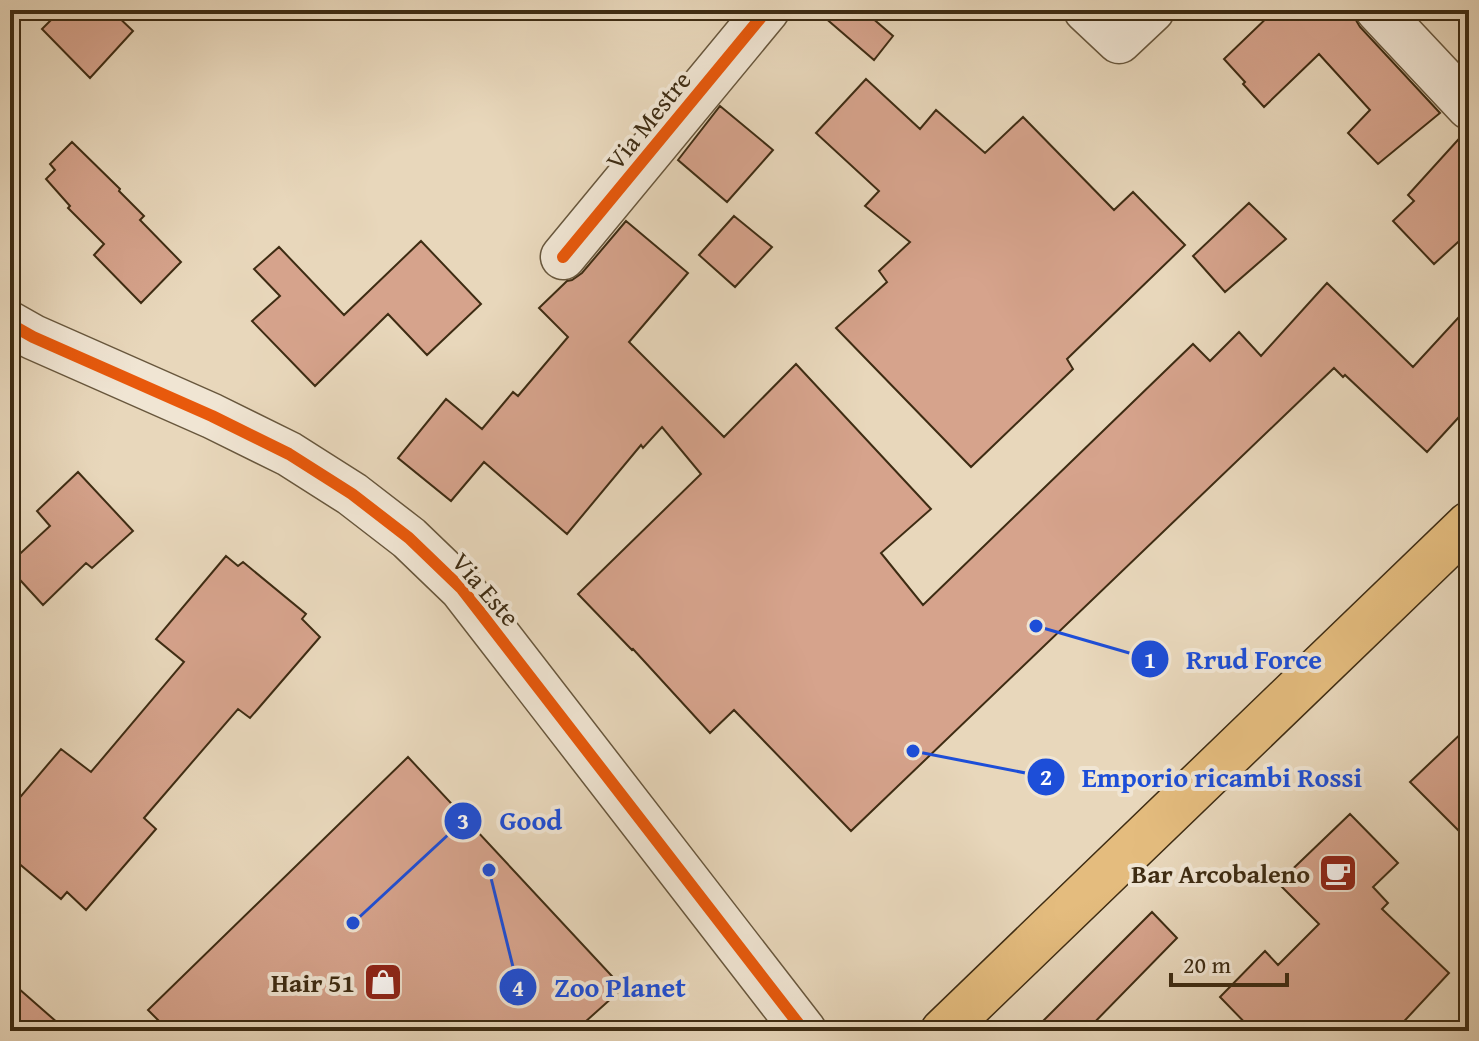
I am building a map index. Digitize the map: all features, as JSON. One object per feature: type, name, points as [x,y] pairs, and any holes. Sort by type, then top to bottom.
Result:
[{"type":"main road","points":[[943,1031],[1469,524]]},
{"type":"street","name":"Via Mestre","points":[[563,257],[767,10]]},
{"type":"street","points":[[1086,10],[1119,41],[1152,10]]},
{"type":"street","points":[[1378,10],[1469,107]]},
{"type":"street","name":"Via Este","points":[[10,324],[289,454],[352,494],[409,538],[462,589],[804,1031]]},
{"type":"building","points":[[61,10],[111,10],[133,31],[90,78],[42,29]]},
{"type":"building","points":[[816,10],[863,10],[893,36],[874,60]]},
{"type":"building","points":[[1275,10],[1350,10],[1360,27],[1440,113],[1378,164],[1348,133],[1370,110],[1319,54],[1264,107],[1224,59]]},
{"type":"building","points":[[866,79],[920,129],[936,110],[985,153],[1023,117],[1114,210],[1133,192],[1185,245],[1067,359],[1073,369],[971,467],[836,328],[887,282],[879,271],[910,242],[865,206],[879,191],[816,133]]},
{"type":"building","points":[[720,106],[773,150],[727,202],[678,160]]},
{"type":"building","points":[[1469,131],[1469,232],[1434,264],[1393,221],[1414,201],[1408,195]]},
{"type":"building","points":[[72,142],[120,189],[144,216],[140,220],[181,262],[141,303],[94,255],[104,244],[68,208],[70,206],[46,179],[55,170],[50,164]]},
{"type":"building","points":[[1249,203],[1286,239],[1225,292],[1193,256]]},
{"type":"building","points":[[734,216],[772,247],[735,287],[699,255]]},
{"type":"building","points":[[626,221],[688,273],[629,342],[724,437],[796,364],[931,509],[881,553],[923,605],[1193,344],[1210,361],[1239,332],[1261,356],[1327,283],[1413,367],[1469,306],[1469,406],[1427,452],[1334,368],[851,831],[734,710],[710,733],[578,594],[701,474],[662,427],[643,448],[641,445],[567,534],[484,462],[451,501],[398,458],[446,399],[482,429],[513,392],[518,396],[568,337],[539,308],[567,281],[582,273]]},
{"type":"building","points":[[421,241],[481,304],[427,355],[388,314],[315,386],[252,321],[280,296],[254,269],[279,247],[344,315]]},
{"type":"building","points":[[78,472],[133,531],[92,568],[86,563],[43,605],[10,569],[10,563],[50,526],[37,511]]},
{"type":"building","points":[[226,556],[238,566],[243,562],[306,614],[302,619],[320,637],[250,718],[238,709],[144,818],[156,829],[86,910],[67,892],[61,899],[10,856],[10,809],[61,749],[91,772],[184,662],[156,639]]},
{"type":"building","points":[[1469,726],[1469,841],[1410,782]]},
{"type":"building","points":[[408,757],[623,988],[575,1031],[169,1031],[148,1010]]},
{"type":"building","points":[[1350,814],[1398,863],[1373,887],[1388,903],[1382,909],[1449,973],[1395,1031],[1253,1031],[1220,997],[1265,951],[1278,965],[1319,924],[1278,883]]},
{"type":"building","points":[[1152,912],[1177,938],[1086,1031],[1033,1031]]},
{"type":"building","points":[[10,981],[67,1031],[10,1031]]},
{"type":"cycle path","points":[[563,257],[767,10]]},
{"type":"cycle path","points":[[10,324],[289,454],[352,494],[409,538],[462,589],[804,1031]]},
{"type":"place","name":"Rrud Force","points":[[1036,626]]},
{"type":"place","name":"Emporio ricambi Rossi","points":[[913,751]]},
{"type":"place","name":"Zoo Planet","points":[[489,870]]},
{"type":"place","name":"Bar Arcobaleno","points":[[1338,873]]},
{"type":"place","name":"Good","points":[[353,923]]},
{"type":"place","name":"Hair 51","points":[[383,982]]}]
